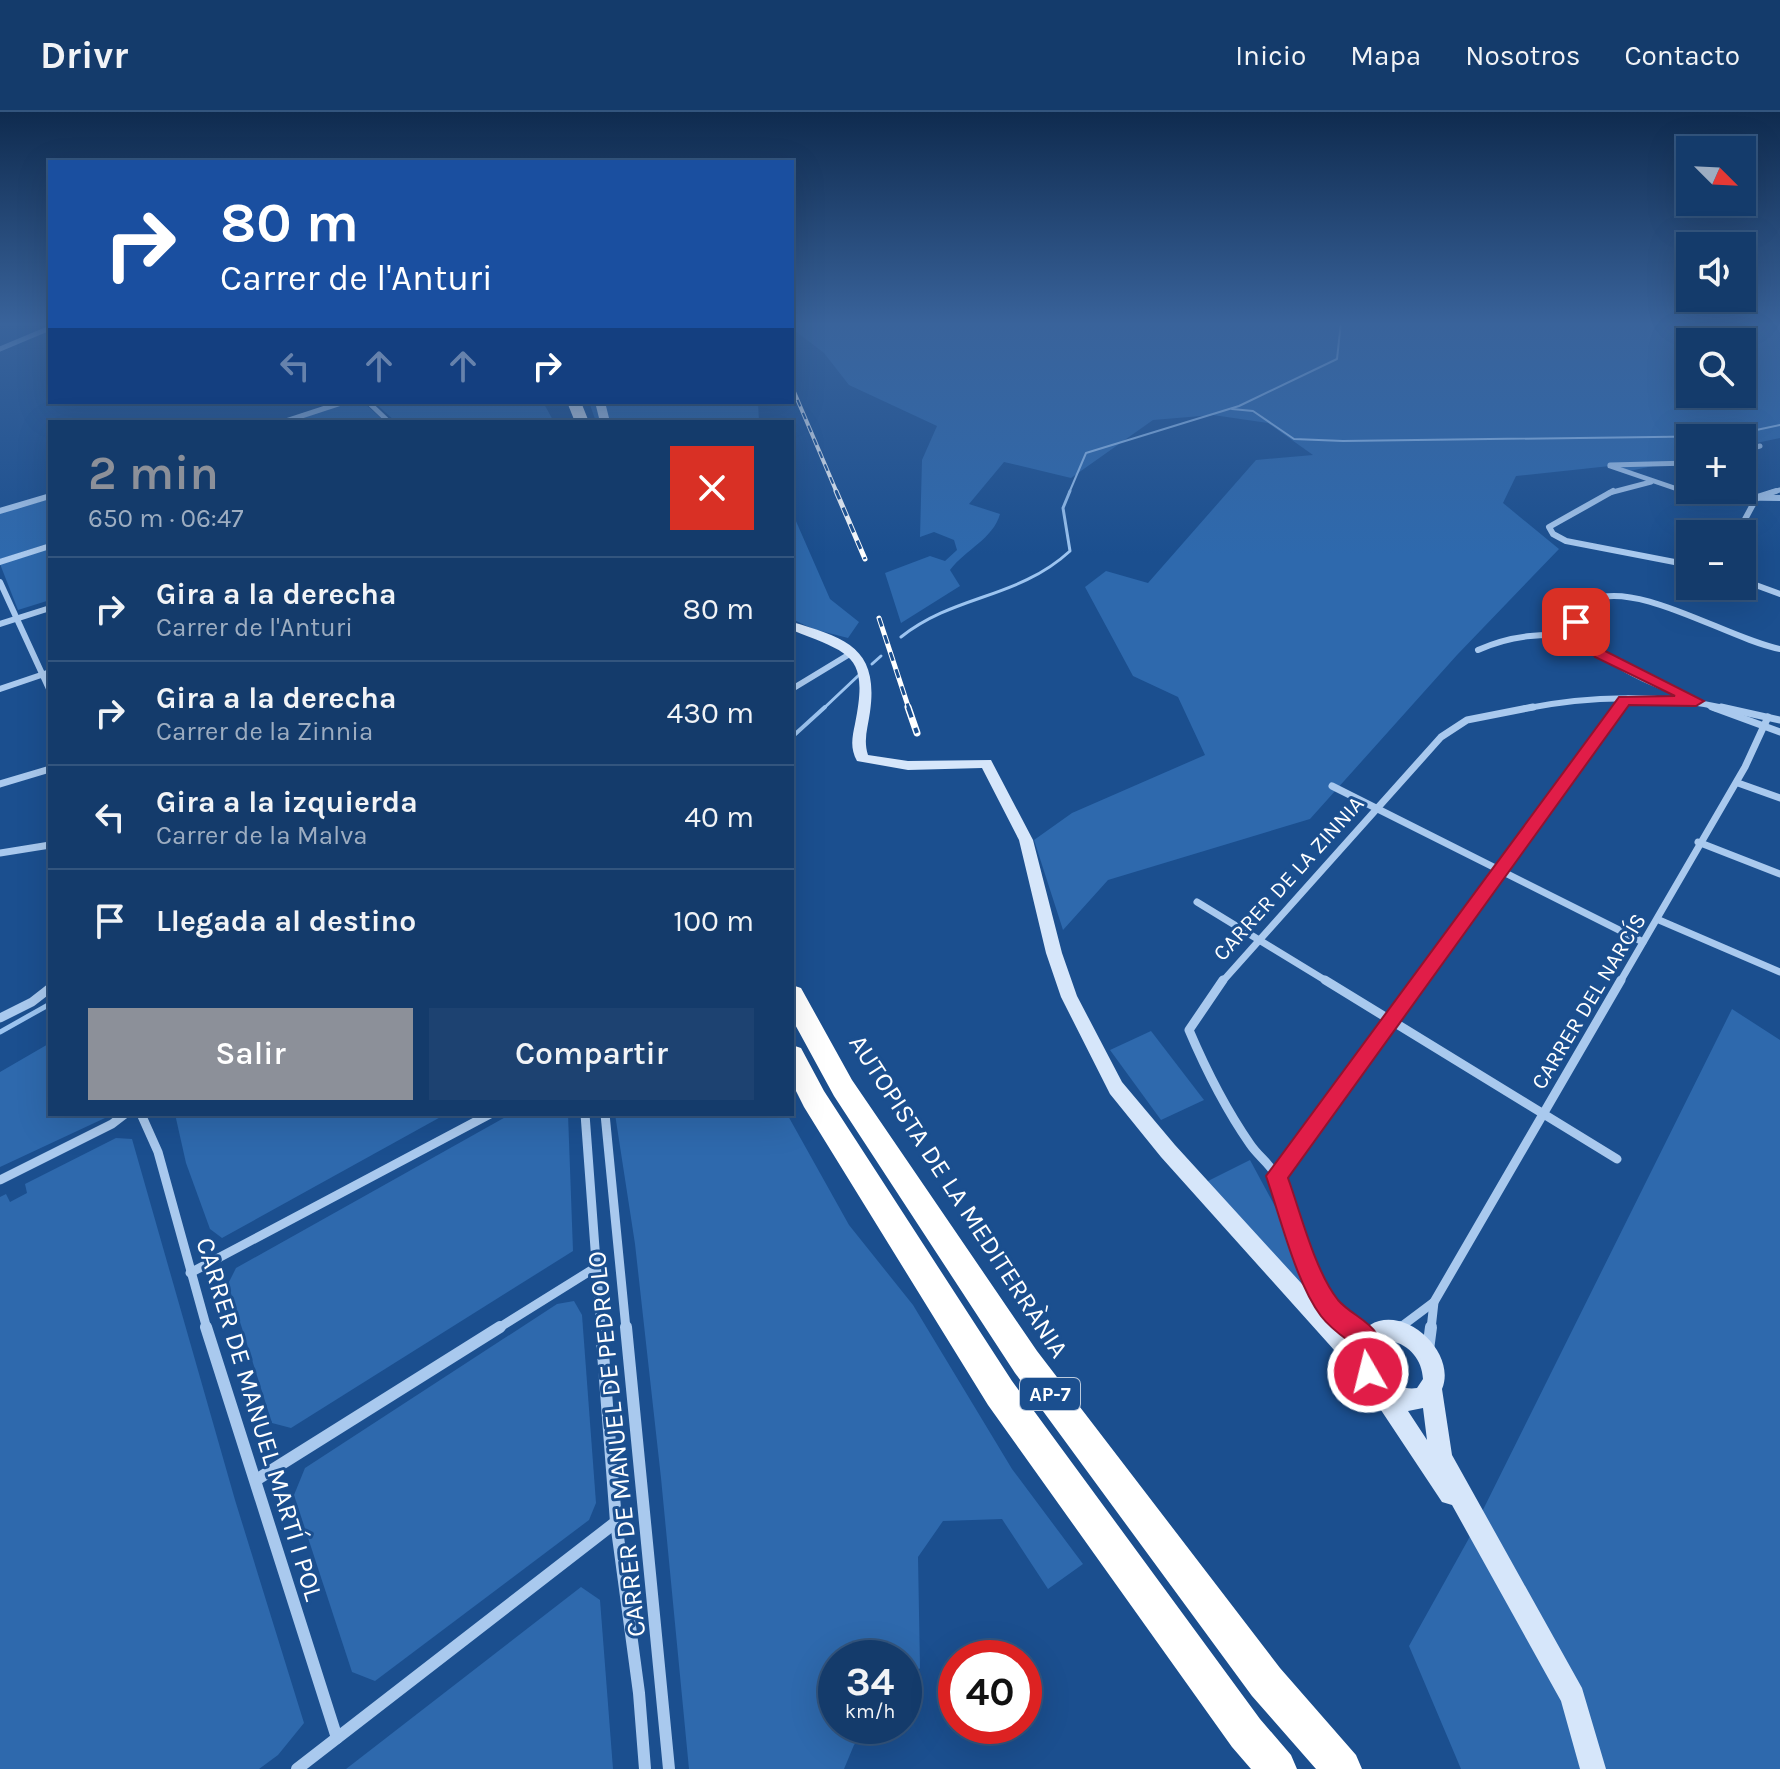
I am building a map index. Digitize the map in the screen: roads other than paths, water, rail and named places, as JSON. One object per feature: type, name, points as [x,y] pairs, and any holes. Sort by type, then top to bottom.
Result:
[{"type":"highway","name":"AUTOPISTA DE LA MEDITERRÀNIA","points":[[794,999],[843,1088],[1026,1362],[1266,1682],[1342,1769]]},
{"type":"highway","name":"AP-7","points":[[794,1060],[814,1099],[1000,1393],[1246,1733],[1277,1769]]},
{"type":"street","points":[[289,420],[338,404]]},
{"type":"street","points":[[370,404],[387,420]]},
{"type":"street","points":[[1756,447],[1760,446]]},
{"type":"street","points":[[1676,464],[1610,466],[1700,497],[1780,498]]},
{"type":"street","points":[[1651,482],[1613,491],[1549,527],[1553,534],[1566,541],[1676,562]]},
{"type":"street","points":[[1745,520],[1757,497],[1780,490]]},
{"type":"street","points":[[0,511],[48,497]]},
{"type":"street","points":[[0,562],[48,547]]},
{"type":"street","points":[[0,582],[16,619],[46,673],[0,689]]},
{"type":"street","points":[[1756,585],[1780,594]]},
{"type":"street","points":[[1780,649],[1748,642],[1662,604],[1612,596],[1598,597],[1581,603],[1574,614],[1585,637],[1600,654],[1696,701],[1780,732]]},
{"type":"street","points":[[0,624],[48,609]]},
{"type":"street","points":[[794,627],[853,651],[868,674],[869,688],[857,742],[861,756],[879,763],[912,766],[986,763],[1026,840],[1054,953],[1069,997],[1116,1088],[1168,1151],[1374,1380],[1403,1401],[1414,1401],[1431,1389]]},
{"type":"street","points":[[1478,650],[1506,636],[1539,633],[1585,637]]},
{"type":"street","points":[[794,688],[853,651]]},
{"type":"street","name":"CARRER DE LA ZINNIA","points":[[1367,1340],[1328,1306],[1314,1280],[1277,1176],[1251,1146],[1211,1080],[1189,1030],[1227,974],[1441,737],[1467,720],[1570,699],[1696,701],[1780,720]]},
{"type":"street","points":[[1596,700],[1616,712]]},
{"type":"street","points":[[1277,1176],[1624,701]]},
{"type":"street","name":"CARRER DEL NARCÍS","points":[[1397,1331],[1434,1302],[1643,942],[1659,920],[1698,842],[1738,783],[1768,717]]},
{"type":"street","points":[[0,784],[48,770]]},
{"type":"street","points":[[1738,783],[1780,798]]},
{"type":"street","points":[[1332,786],[1643,942]]},
{"type":"street","points":[[1698,842],[1780,874]]},
{"type":"street","points":[[0,853],[48,845]]},
{"type":"street","points":[[1197,902],[1617,1159]]},
{"type":"street","points":[[1659,920],[1780,972]]},
{"type":"street","points":[[0,1018],[32,1002],[48,990]]},
{"type":"street","points":[[0,1180],[122,1116]]},
{"type":"street","name":"CARRER DE MANUEL MARTÍ I POL","points":[[144,1116],[337,1738]]},
{"type":"street","points":[[190,1273],[486,1116]]},
{"type":"street","name":"CARRER DE MANUEL DE PEDROLO","points":[[585,1116],[616,1522],[639,1693],[645,1769]]},
{"type":"street","name":"CARRER DE MANUEL DE PEDROLO","points":[[605,1116],[669,1769]]},
{"type":"street","points":[[256,1480],[598,1266]]},
{"type":"street","name":"CARRER DEL NARCÍS","points":[[1428,1355],[1434,1302]]},
{"type":"street","points":[[1493,1554],[1424,1458],[1374,1380],[1363,1355],[1367,1340],[1380,1331],[1397,1331],[1419,1344],[1428,1355],[1434,1373],[1431,1389],[1441,1456],[1573,1697],[1593,1769]]},
{"type":"street","points":[[297,1769],[616,1522]]},
{"type":"waterway","points":[[1069,493],[1086,453],[1253,399]]},
{"type":"waterway","points":[[1232,409],[1253,411],[1294,439],[1343,441],[1728,436],[1780,425]]},
{"type":"waterway","points":[[901,637],[943,612],[1029,579],[1070,551],[1063,508],[1070,491]]},
{"type":"waterway","points":[[872,664],[881,656]]},
{"type":"waterway","points":[[823,709],[859,675]]},
{"type":"waterway","points":[[794,735],[825,707]]},
{"type":"waterway","points":[[0,1032],[48,1005]]},
{"type":"railway","points":[[797,399],[837,493]]},
{"type":"railway","points":[[836,491],[865,559]]},
{"type":"railway","points":[[879,618],[909,709]]},
{"type":"railway","points":[[908,707],[917,733]]}]
